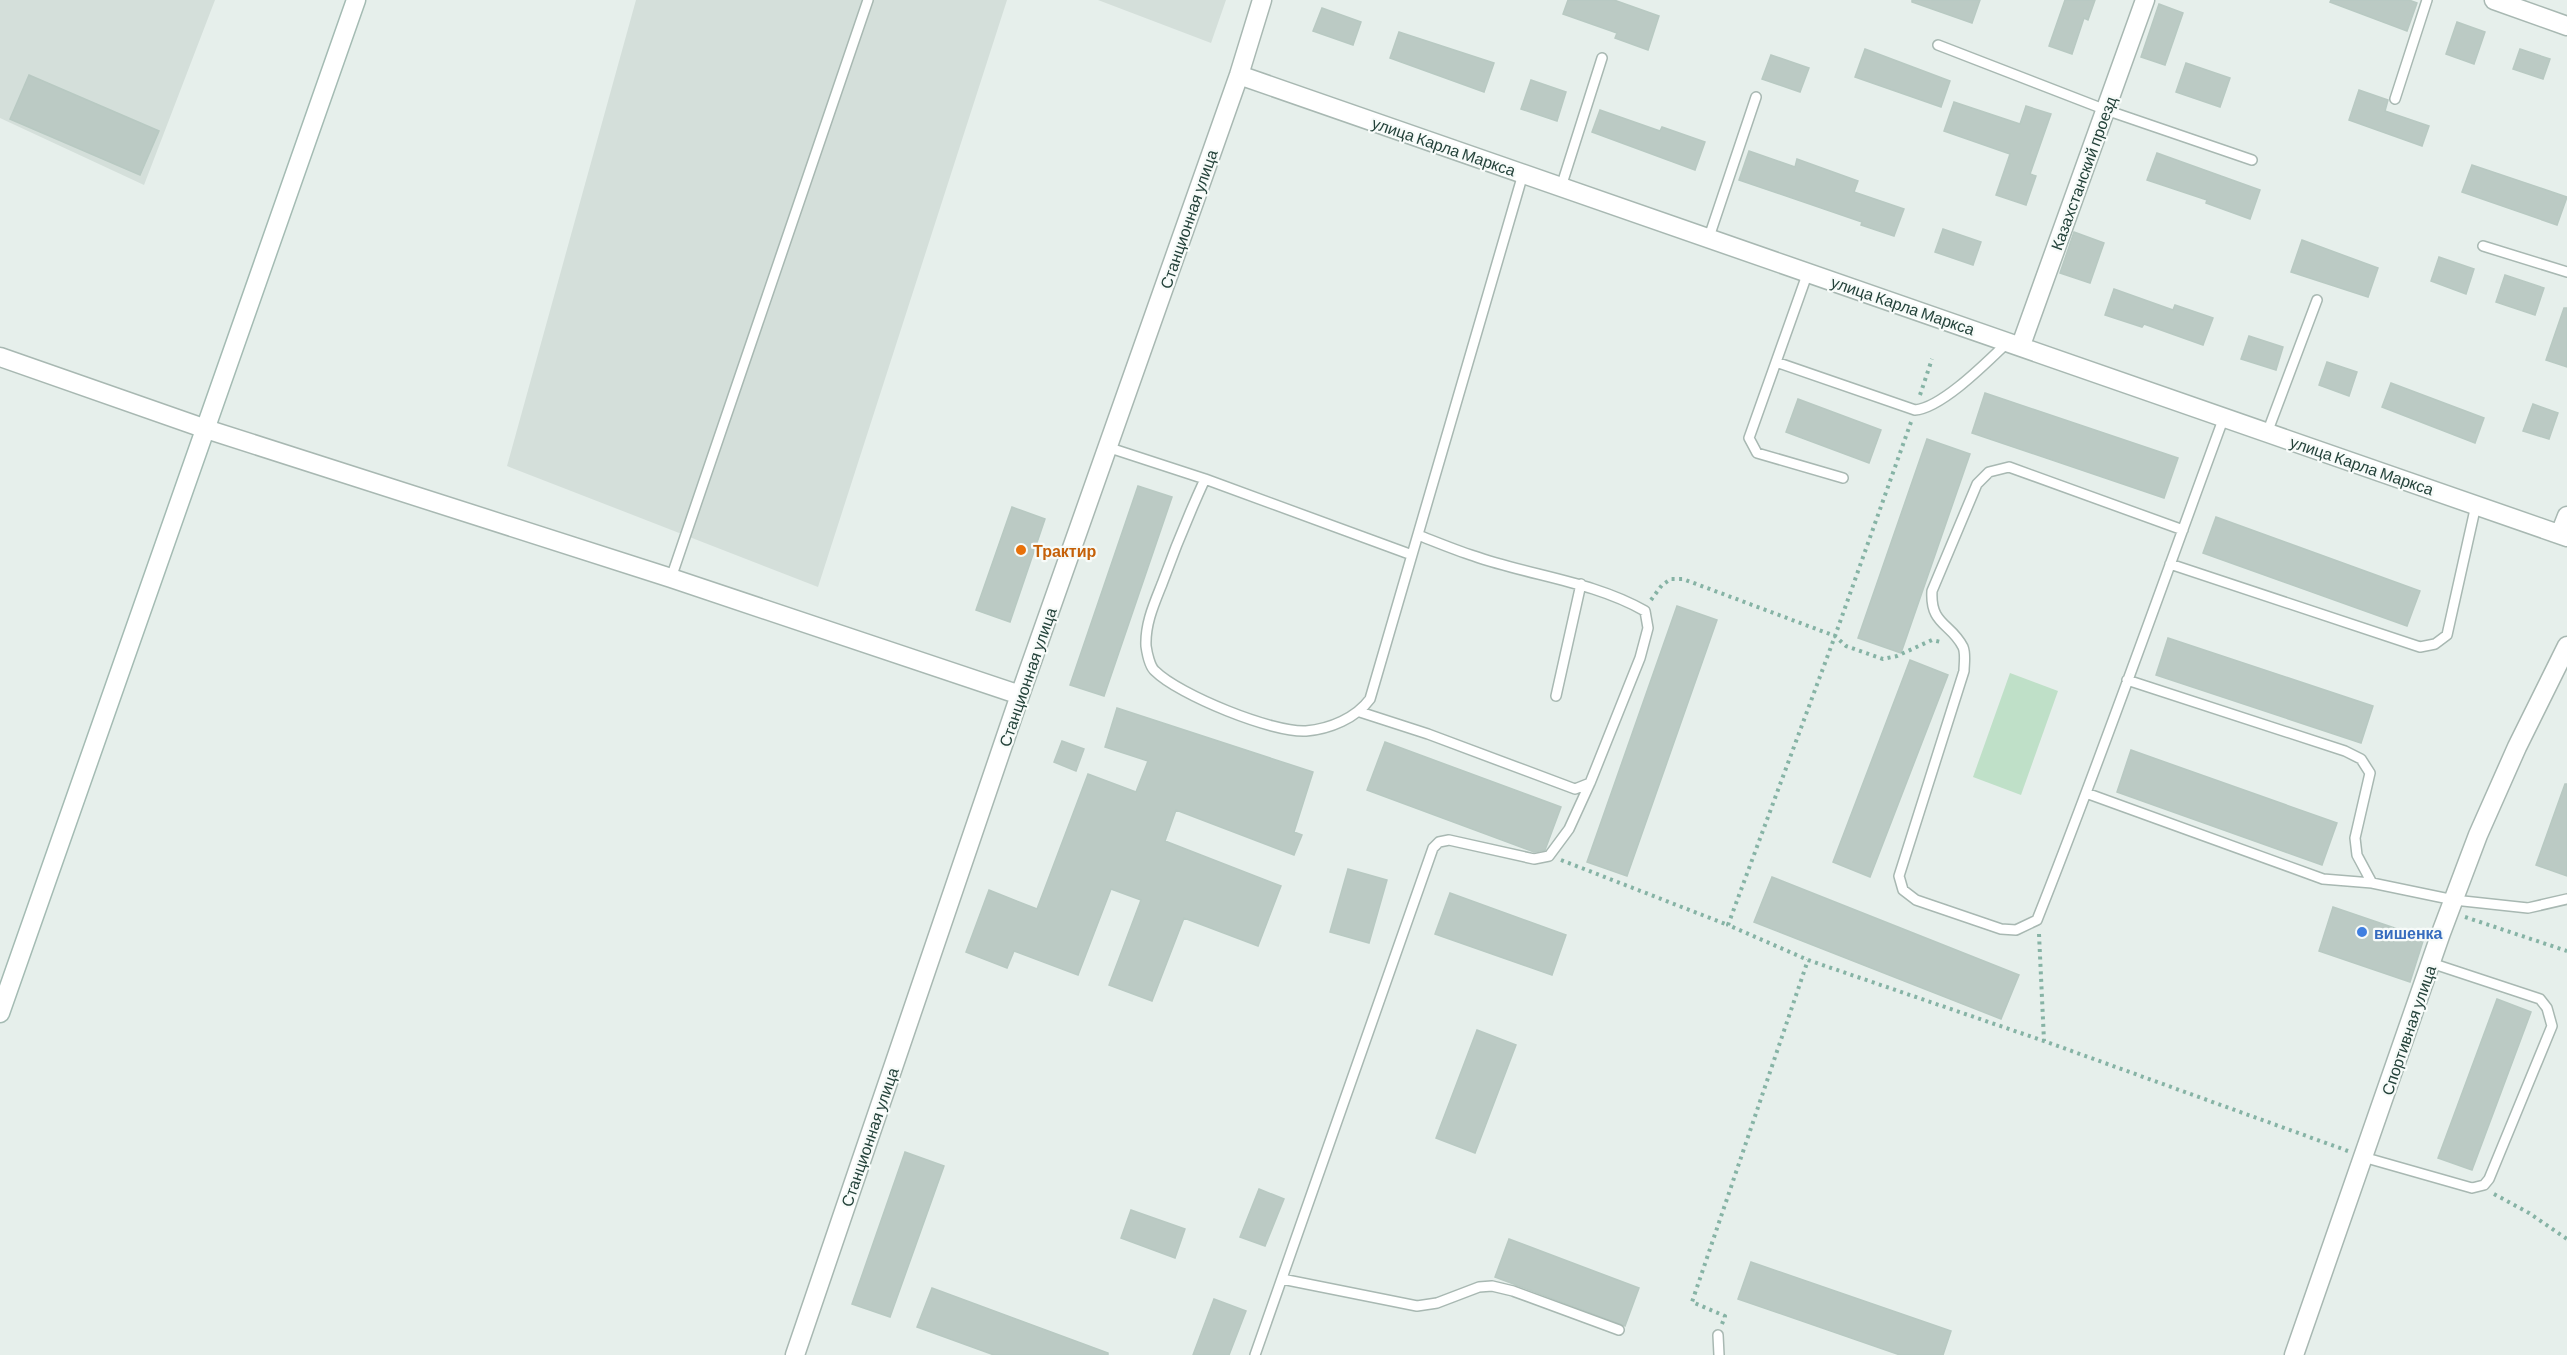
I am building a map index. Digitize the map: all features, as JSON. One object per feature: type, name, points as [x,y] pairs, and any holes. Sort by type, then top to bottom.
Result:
[{"type":"street","points":[[0,1013],[356,0]]},
{"type":"street","name":"Станционная улица","points":[[795,1355],[1020,695],[1239,75],[1262,0]]},
{"type":"street","name":"Казахстанский проезд","points":[[2015,343],[2106,110],[2145,0]]},
{"type":"street","points":[[2494,0],[2567,26]]},
{"type":"street","name":"улица Карла Маркса","points":[[1239,75],[2015,343],[2564,536]]},
{"type":"street","points":[[0,357],[206,429],[671,578],[1020,695]]},
{"type":"street","points":[[2564,536],[2567,516]]},
{"type":"street","name":"Спортивная улица","points":[[2294,1355],[2478,835],[2517,747],[2567,646]]},
{"type":"lane","points":[[671,578],[868,0]]},
{"type":"lane","points":[[2395,99],[2427,0]]},
{"type":"lane","points":[[1938,45],[2106,110],[2252,160]]},
{"type":"lane","points":[[1561,187],[1602,58]]},
{"type":"lane","points":[[1708,237],[1756,97]]},
{"type":"lane","points":[[1205,479],[1180,534],[1148,621],[1146,647],[1153,670],[1171,684],[1215,705],[1285,729],[1307,731],[1348,719],[1360,712],[1370,699],[1523,174]]},
{"type":"lane","points":[[2483,246],[2567,272]]},
{"type":"lane","points":[[1808,272],[1749,438],[1757,453],[1842,478]]},
{"type":"lane","points":[[2267,433],[2317,300]]},
{"type":"lane","points":[[1776,362],[1915,410],[1924,409],[2015,343]]},
{"type":"lane","points":[[2183,530],[2009,467],[1989,472],[1977,484],[1932,591],[1931,604],[1938,619],[1963,647],[1964,671],[1899,876],[1903,890],[1916,900],[2001,929],[2016,930],[2037,920],[2086,793],[2183,530],[2224,417]]},
{"type":"lane","points":[[1107,447],[1205,479],[1412,555]]},
{"type":"lane","points":[[2170,564],[2420,647],[2428,646],[2447,635],[2476,505]]},
{"type":"lane","points":[[1255,1355],[1433,848],[1439,842],[1449,840],[1534,859],[1549,856],[1569,830],[1590,783],[1640,658],[1648,628],[1646,611],[1628,601],[1581,584],[1475,557],[1418,535]]},
{"type":"lane","points":[[1556,696],[1581,584]]},
{"type":"lane","points":[[2127,680],[2345,751],[2361,759],[2370,773],[2355,838],[2357,855],[2372,882]]},
{"type":"lane","points":[[1360,712],[1428,734],[1575,789],[1590,783]]},
{"type":"lane","points":[[2086,793],[2323,879],[2372,882],[2452,906],[2528,908],[2567,899]]},
{"type":"lane","points":[[2363,1156],[2477,1187],[2489,1179],[2552,1026],[2551,1018],[2540,999],[2431,963]]},
{"type":"lane","points":[[1282,1279],[1417,1306],[1437,1303],[1479,1287],[1492,1286],[1513,1290],[1619,1330]]},
{"type":"lane","points":[[1718,1335],[1719,1355]]},
{"type":"path","points":[[1728,925],[1835,636],[1932,359]]},
{"type":"path","points":[[1646,611],[1662,585],[1671,579],[1683,579],[1835,636],[1846,646],[1883,659],[1897,656],[1932,639],[1963,647]]},
{"type":"path","points":[[1549,856],[1728,925],[1808,960],[2044,1041],[2363,1156]]},
{"type":"path","points":[[2452,906],[2567,951]]},
{"type":"path","points":[[2037,920],[2044,1041]]},
{"type":"path","points":[[1718,1335],[1725,1316],[1692,1302],[1808,960]]},
{"type":"path","points":[[2477,1187],[2500,1197],[2567,1239]]},
{"type":"shaded area","points":[[0,0],[215,0],[144,185],[0,118]]},
{"type":"shaded area","points":[[636,0],[1007,0],[818,587],[507,466]]},
{"type":"shaded area","points":[[1098,0],[1226,0],[1211,43]]},
{"type":"green space","points":[[2010,673],[2058,691],[2021,795],[1973,777]]},
{"type":"building","points":[[1568,0],[1614,0],[1659,16],[1648,50],[1615,38],[1617,33],[1563,14]]},
{"type":"building","points":[[1912,0],[1980,0],[1972,23],[1912,2]]},
{"type":"building","points":[[2065,0],[2095,0],[2088,20],[2084,18],[2072,54],[2049,46]]},
{"type":"building","points":[[2331,0],[2409,0],[2417,3],[2407,31],[2330,2]]},
{"type":"building","points":[[2159,4],[2183,13],[2165,65],[2141,57]]},
{"type":"building","points":[[1322,8],[1361,22],[1353,45],[1313,31]]},
{"type":"building","points":[[2457,22],[2485,32],[2474,64],[2446,54]]},
{"type":"building","points":[[1399,32],[1494,63],[1484,92],[1390,58]]},
{"type":"building","points":[[1865,49],[1950,81],[1941,107],[1855,77]]},
{"type":"building","points":[[2520,49],[2550,59],[2543,79],[2513,69]]},
{"type":"building","points":[[1771,55],[1809,68],[1800,92],[1762,79]]},
{"type":"building","points":[[2186,63],[2230,78],[2220,107],[2176,92]]},
{"type":"building","points":[[29,75],[159,131],[140,175],[10,119]]},
{"type":"building","points":[[1531,80],[1566,92],[1557,121],[1521,109]]},
{"type":"building","points":[[2359,90],[2388,100],[2385,111],[2429,126],[2422,146],[2349,120]]},
{"type":"building","points":[[1954,102],[2020,124],[2026,106],[2051,114],[2030,174],[2036,176],[2026,205],[1996,195],[2010,154],[1944,131]]},
{"type":"building","points":[[1600,110],[1660,131],[1662,127],[1705,142],[1695,170],[1592,132]]},
{"type":"building","points":[[1749,151],[1795,167],[1797,159],[1858,181],[1854,192],[1904,209],[1894,236],[1861,225],[1862,222],[1739,180]]},
{"type":"building","points":[[2157,153],[2260,190],[2250,219],[2206,203],[2207,200],[2147,180]]},
{"type":"building","points":[[2472,165],[2567,197],[2557,225],[2462,192]]},
{"type":"building","points":[[1943,229],[1981,242],[1973,265],[1935,252]]},
{"type":"building","points":[[2074,232],[2104,243],[2090,283],[2060,273]]},
{"type":"building","points":[[2302,240],[2378,268],[2368,297],[2291,272]]},
{"type":"building","points":[[2439,257],[2474,269],[2466,294],[2431,281]]},
{"type":"building","points":[[2505,275],[2544,288],[2535,315],[2496,302]]},
{"type":"building","points":[[2114,289],[2173,310],[2175,305],[2213,318],[2203,345],[2144,324],[2142,327],[2105,315]]},
{"type":"building","points":[[2564,308],[2567,308],[2567,367],[2546,360]]},
{"type":"building","points":[[2249,336],[2283,347],[2276,370],[2241,359]]},
{"type":"building","points":[[2327,362],[2357,372],[2349,396],[2319,385]]},
{"type":"building","points":[[2391,383],[2484,418],[2475,443],[2382,407]]},
{"type":"building","points":[[1985,393],[2178,458],[2164,498],[1972,433]]},
{"type":"building","points":[[1798,399],[1881,430],[1869,463],[1786,432]]},
{"type":"building","points":[[2533,404],[2558,413],[2549,439],[2523,431]]},
{"type":"building","points":[[1927,439],[1970,454],[1901,653],[1858,638]]},
{"type":"building","points":[[1138,486],[1172,497],[1104,696],[1070,685]]},
{"type":"building","points":[[1012,507],[1045,519],[1010,622],[976,610]]},
{"type":"building","points":[[2216,517],[2420,591],[2407,626],[2203,553]]},
{"type":"building","points":[[1677,606],[1717,620],[1627,876],[1587,862]]},
{"type":"building","points":[[2168,638],[2373,706],[2361,743],[2156,675]]},
{"type":"building","points":[[1910,660],[1948,675],[1870,877],[1833,862]]},
{"type":"building","points":[[1117,708],[1313,772],[1294,832],[1302,835],[1294,855],[1176,810],[1165,841],[1281,886],[1258,946],[1184,918],[1152,1001],[1109,985],[1141,900],[1111,889],[1078,975],[1014,951],[1007,968],[966,952],[989,890],[1037,909],[1088,774],[1136,792],[1148,761],[1105,747]]},
{"type":"building","points":[[1062,741],[1084,749],[1076,771],[1054,762]]},
{"type":"building","points":[[1385,742],[1561,807],[1545,850],[1534,852],[1367,790]]},
{"type":"building","points":[[2131,750],[2337,823],[2322,865],[2117,792]]},
{"type":"building","points":[[2565,784],[2567,784],[2567,876],[2536,865]]},
{"type":"building","points":[[1348,869],[1387,880],[1369,943],[1330,932]]},
{"type":"building","points":[[1772,877],[2019,975],[2001,1019],[1754,922]]},
{"type":"building","points":[[1450,893],[1566,935],[1552,975],[1435,934]]},
{"type":"building","points":[[2333,907],[2424,938],[2410,982],[2319,951]]},
{"type":"building","points":[[2497,999],[2531,1012],[2472,1170],[2438,1158]]},
{"type":"building","points":[[1477,1030],[1516,1045],[1475,1153],[1436,1138]]},
{"type":"building","points":[[905,1152],[944,1166],[890,1317],[852,1304]]},
{"type":"building","points":[[1259,1189],[1284,1199],[1265,1246],[1240,1237]]},
{"type":"building","points":[[1131,1210],[1185,1229],[1175,1258],[1121,1238]]},
{"type":"building","points":[[1509,1239],[1639,1288],[1625,1326],[1495,1277]]},
{"type":"building","points":[[1751,1262],[1951,1331],[1943,1355],[1900,1355],[1738,1299]]},
{"type":"building","points":[[932,1288],[1108,1353],[1108,1355],[994,1355],[917,1327]]},
{"type":"building","points":[[1214,1299],[1246,1311],[1229,1355],[1193,1355]]},
{"type":"place","name":"Трактир","points":[[1021,550]]},
{"type":"place","name":"вишенка","points":[[2362,932]]}]
